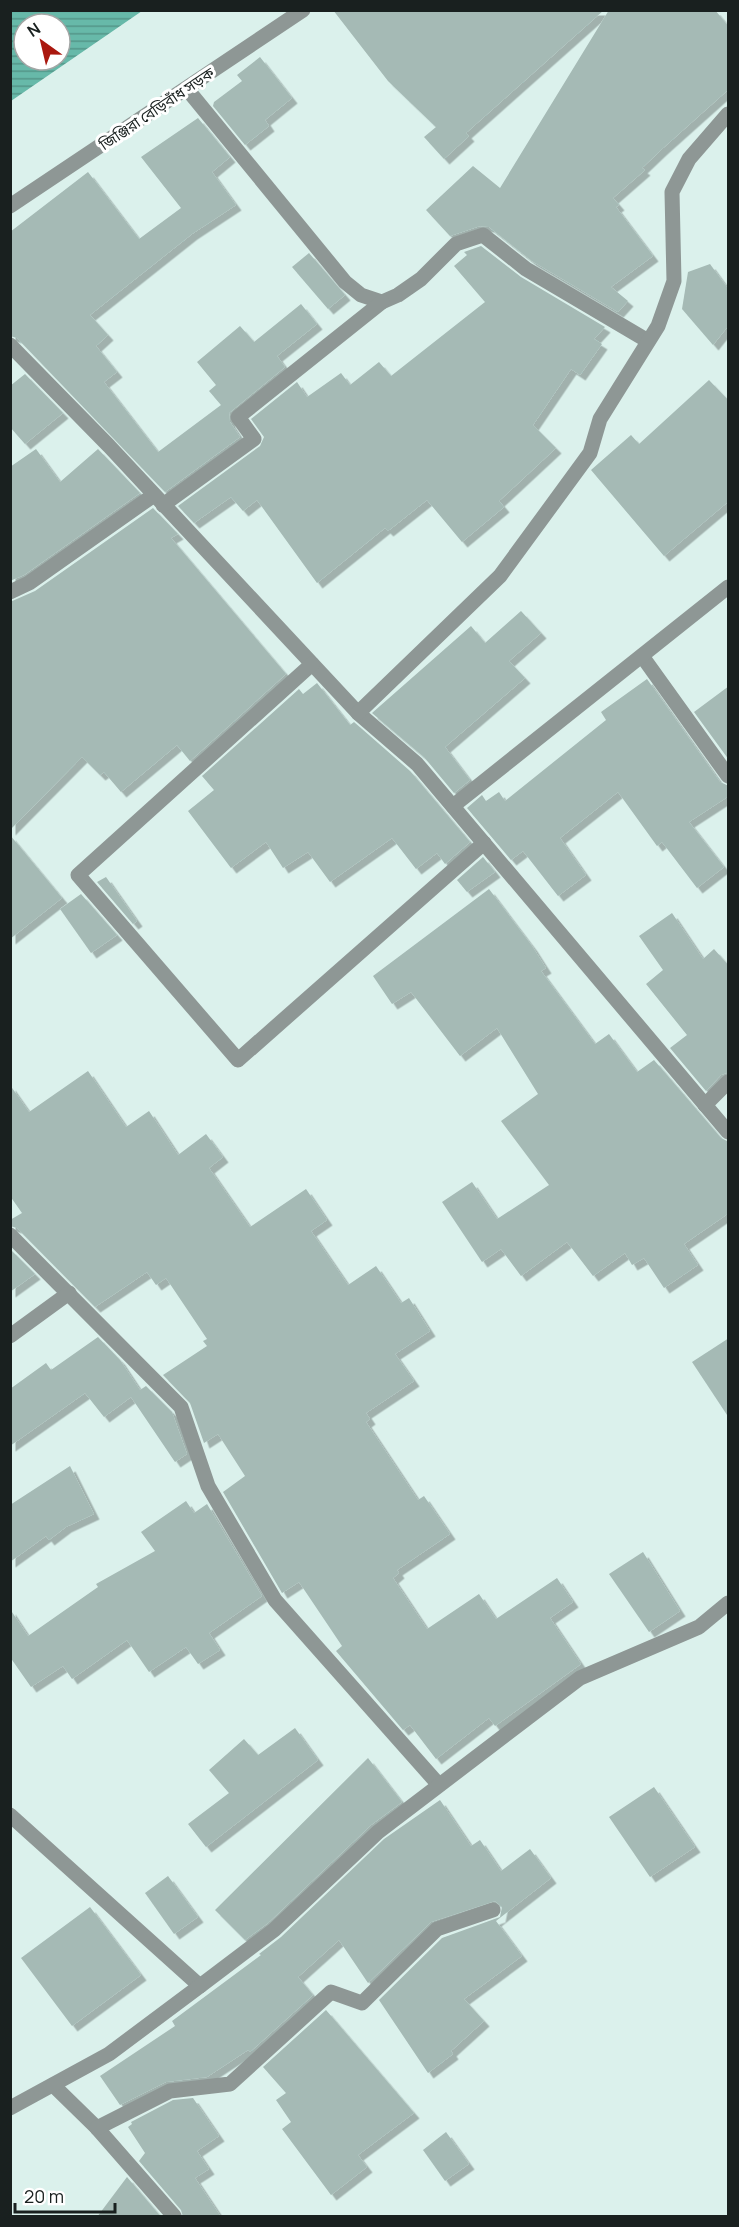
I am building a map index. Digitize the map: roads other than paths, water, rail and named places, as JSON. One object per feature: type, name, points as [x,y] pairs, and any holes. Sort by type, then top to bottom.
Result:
[{"type":"street","name":"জিঞ্জিরা বেড়িবাঁধ সড়ক","points":[[10,206],[303,10]]},
{"type":"street","points":[[187,89],[345,282],[361,295],[382,302]]},
{"type":"street","points":[[358,713],[500,576],[590,453],[600,419],[658,326],[674,281],[672,192],[689,159],[729,114]]},
{"type":"street","points":[[10,592],[29,583],[254,439],[238,417],[382,302],[421,279],[456,244],[483,235],[526,269],[648,341]]},
{"type":"street","points":[[10,345],[358,713],[417,764],[729,1132]]},
{"type":"street","points":[[453,806],[729,587]]},
{"type":"street","points":[[642,656],[729,776]]},
{"type":"street","points":[[312,664],[78,875],[238,1060],[484,843]]},
{"type":"street","points":[[705,1105],[729,1083]]},
{"type":"street","points":[[10,1235],[181,1407],[208,1486],[275,1600],[439,1785]]},
{"type":"street","points":[[10,1336],[69,1293]]},
{"type":"street","points":[[10,2108],[110,2054],[274,1930],[378,1832],[580,1678],[699,1627],[729,1603]]},
{"type":"street","points":[[10,1815],[200,1986]]},
{"type":"street","points":[[97,2128],[170,2091],[230,2084],[331,1992],[362,2003],[437,1929],[493,1910]]},
{"type":"street","points":[[53,2085],[97,2128],[174,2217]]}]
